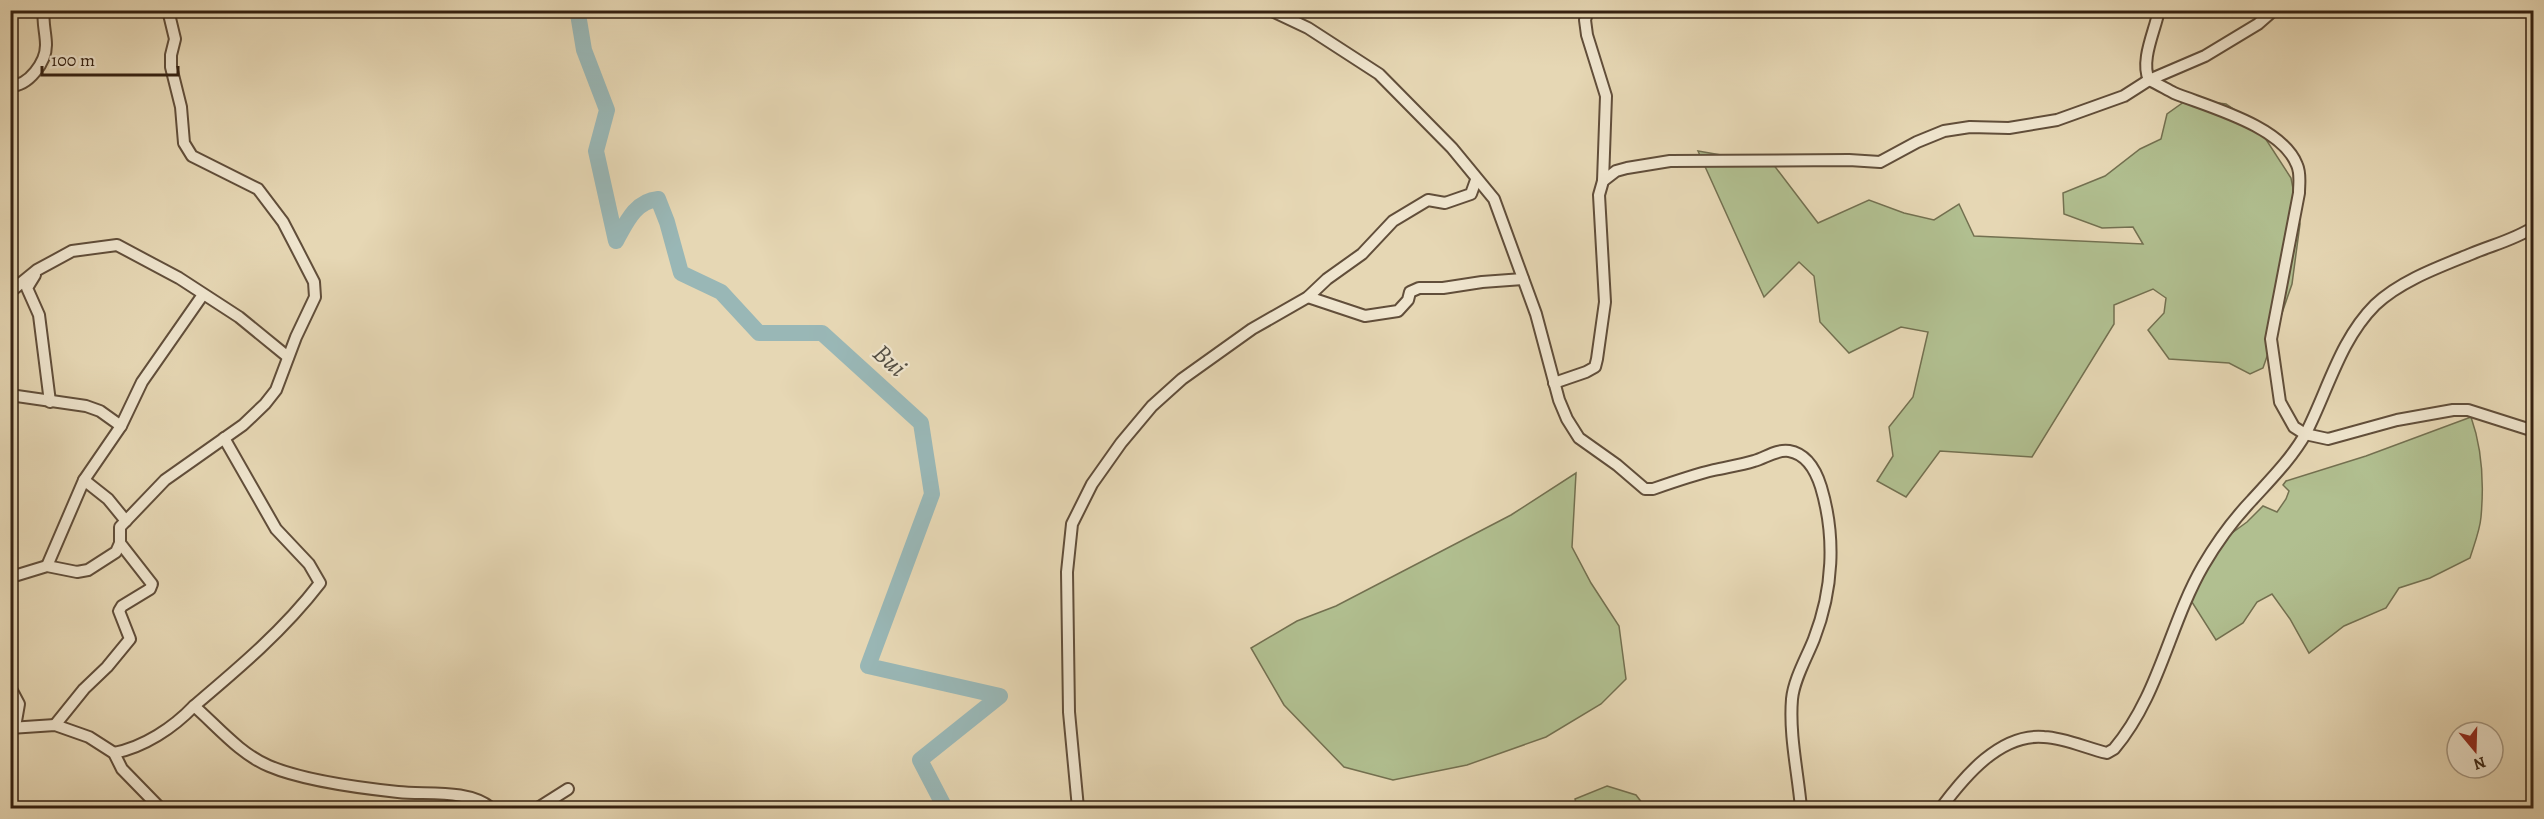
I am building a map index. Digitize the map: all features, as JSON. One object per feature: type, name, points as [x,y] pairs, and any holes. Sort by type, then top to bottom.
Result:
[{"type":"street","points":[[10,86],[16,86],[34,75],[45,54],[44,10]]},
{"type":"street","points":[[55,725],[84,688],[107,667],[130,639],[119,611],[122,606],[150,589],[152,584],[120,543],[118,533],[126,521],[165,480],[243,425],[270,397],[284,373],[288,357],[312,306],[315,288],[283,222],[258,189],[192,156],[184,143],[181,107],[171,67],[175,39],[168,10]]},
{"type":"street","points":[[1270,10],[1308,28],[1380,74],[1452,148],[1476,180],[1494,199],[1536,314],[1554,383],[1567,419],[1576,435],[1645,489],[1653,489],[1787,451],[1808,460],[1823,495],[1831,544],[1831,566],[1828,595],[1821,623],[1792,698],[1793,738],[1801,808]]},
{"type":"street","points":[[1554,383],[1595,367],[1605,302],[1599,195],[1603,181],[1606,96],[1587,35],[1585,20],[1588,10]]},
{"type":"street","points":[[2159,10],[2147,59],[2146,70],[2149,80],[2175,93],[2221,108],[2240,118],[2278,141],[2297,163],[2300,175],[2299,193],[2271,339],[2280,402],[2294,427],[2305,434],[2328,439],[2397,420],[2453,410],[2468,410],[2534,431]]},
{"type":"street","points":[[1603,181],[1616,171],[1670,161],[1849,160],[1880,162],[1917,142],[1944,131],[1970,127],[2009,128],[2057,120],[2124,96],[2149,80],[2225,46],[2274,10]]},
{"type":"street","points":[[1078,808],[1069,712],[1067,572],[1072,524],[1092,484],[1120,443],[1152,406],[1182,379],[1252,329],[1308,297],[1327,279],[1362,254],[1393,221],[1428,200],[1445,203],[1470,194],[1476,180]]},
{"type":"street","points":[[1941,808],[1981,762],[2009,744],[2026,738],[2045,737],[2107,753],[2114,749],[2146,702],[2176,621],[2204,565],[2233,522],[2278,472],[2305,434],[2338,361],[2357,328],[2374,306],[2400,287],[2534,227]]},
{"type":"street","points":[[10,292],[38,270],[72,251],[117,245],[162,268],[202,296],[238,317],[288,357]]},
{"type":"street","points":[[38,270],[27,288],[39,315],[50,402]]},
{"type":"street","points":[[1308,297],[1344,310],[1372,315],[1398,311],[1408,300],[1410,292],[1419,288],[1443,288],[1523,279]]},
{"type":"street","points":[[46,566],[84,480],[121,426],[142,382],[202,296]]},
{"type":"street","points":[[10,394],[86,406],[100,411],[121,426]]},
{"type":"street","points":[[114,753],[136,746],[179,722],[194,706],[252,657],[299,611],[320,583],[309,564],[276,530],[224,438]]},
{"type":"street","points":[[84,480],[108,499],[126,521]]},
{"type":"street","points":[[10,583],[12,577],[46,566],[84,571],[116,552],[120,543]]},
{"type":"street","points":[[10,687],[19,704],[13,727],[55,725],[89,737],[114,753],[122,769],[160,808]]},
{"type":"street","points":[[194,706],[247,753],[272,768],[326,781],[399,792],[450,795],[481,802],[491,808]]},
{"type":"street","points":[[538,808],[568,789]]},
{"type":"green space","points":[[2188,99],[2226,104],[2256,124],[2291,178],[2300,224],[2292,284],[2263,368],[2250,374],[2229,363],[2169,359],[2148,330],[2164,313],[2166,298],[2153,289],[2114,305],[2114,324],[2032,457],[1940,451],[1906,497],[1877,481],[1893,456],[1889,427],[1913,397],[1928,332],[1901,327],[1849,353],[1820,322],[1814,276],[1799,262],[1764,297],[1698,151],[1773,164],[1818,223],[1869,200],[1904,213],[1934,220],[1959,204],[1974,236],[2143,244],[2133,227],[2102,228],[2064,214],[2063,193],[2105,176],[2140,149],[2161,139],[2167,114]]},
{"type":"green space","points":[[2471,417],[2480,454],[2482,492],[2480,522],[2470,558],[2430,578],[2399,588],[2386,608],[2344,626],[2309,653],[2290,619],[2272,594],[2257,602],[2243,623],[2216,640],[2190,599],[2221,541],[2247,522],[2263,506],[2277,512],[2289,491],[2283,485],[2286,481],[2366,456]]},
{"type":"green space","points":[[1576,473],[1572,547],[1591,583],[1619,626],[1626,679],[1601,704],[1546,737],[1467,765],[1393,780],[1344,767],[1284,705],[1251,648],[1297,621],[1336,606],[1511,515]]},
{"type":"green space","points":[[1607,786],[1636,795],[1646,808],[1577,808],[1575,799]]},
{"type":"waterway","name":"Bui","points":[[573,10],[578,14],[584,50],[607,110],[596,151],[616,241],[637,208],[658,199],[681,273],[721,292],[759,333],[822,333],[921,423],[932,494],[868,666],[1000,696],[920,760],[945,808]]}]
